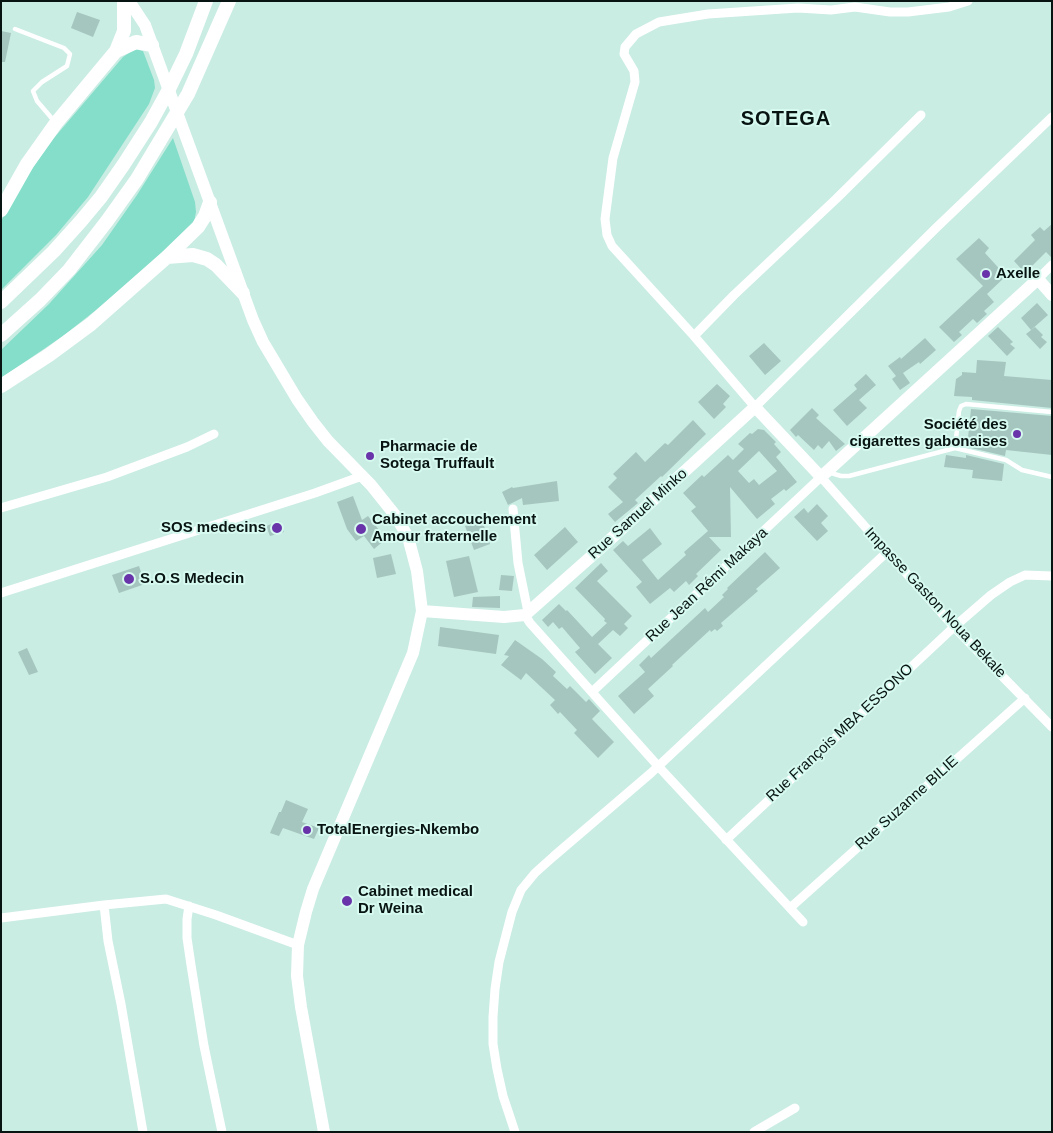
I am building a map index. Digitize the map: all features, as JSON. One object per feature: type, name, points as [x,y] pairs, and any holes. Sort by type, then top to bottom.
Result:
[{"type":"main road","points":[[1,210],[27,164],[56,123],[116,51],[124,31],[124,1]]},
{"type":"main road","points":[[129,1],[141,17],[263,342],[297,399],[328,441],[384,500],[408,537],[418,571],[422,611],[412,653],[313,889],[298,945],[297,976],[301,1007],[324,1132]]},
{"type":"main road","points":[[1,302],[38,268],[74,229],[101,197],[124,164],[168,91],[186,54],[206,1]]},
{"type":"main road","points":[[1,335],[40,300],[69,270],[137,180],[188,94],[229,1]]},
{"type":"main road","points":[[116,51],[136,42],[152,45]]},
{"type":"main road","points":[[1,386],[49,355],[91,324],[166,258],[198,227],[205,216],[210,202]]},
{"type":"main road","points":[[166,258],[194,255],[207,259],[216,265],[244,293]]},
{"type":"main road","points":[[755,407],[824,474],[1038,279],[1052,295]]},
{"type":"main road","name":"Rue Samuel Minko","points":[[527,614],[755,407]]},
{"type":"main road","points":[[422,611],[504,617],[527,614]]},
{"type":"street","points":[[968,1],[949,7],[908,12],[890,12],[855,7],[831,10],[798,8],[708,14],[659,22],[636,34],[625,47],[624,54],[634,71],[635,82],[613,158],[605,219],[607,235],[612,246],[694,336],[755,407],[936,228],[1052,117]]},
{"type":"street","points":[[694,336],[920,115]]},
{"type":"street","points":[[1038,279],[1052,265]]},
{"type":"street","points":[[1,508],[107,477],[187,447],[214,434]]},
{"type":"street","name":"Impasse Gaston Noua Bekale","points":[[824,474],[887,552],[954,627],[1052,727]]},
{"type":"street","name":"Rue Jean Rémi Makaya","points":[[592,692],[824,474]]},
{"type":"street","points":[[1,594],[315,493],[362,476]]},
{"type":"street","points":[[513,509],[518,563],[530,623],[658,766],[803,922]]},
{"type":"street","points":[[515,1132],[503,1096],[493,1044],[494,989],[504,936],[521,890],[535,873],[658,766],[887,552]]},
{"type":"street","name":"Rue François MBA ESSONO","points":[[726,840],[954,627],[991,595],[1010,582],[1024,576],[1052,576]]},
{"type":"street","name":"Rue Suzanne BILIE","points":[[790,908],[1024,698]]},
{"type":"street","points":[[1,918],[166,899],[298,945]]},
{"type":"street","points":[[104,905],[108,941],[121,1004],[142,1132]]},
{"type":"street","points":[[189,906],[187,938],[204,1046],[222,1132]]},
{"type":"street","points":[[754,1132],[795,1108]]},
{"type":"lane","points":[[15,29],[64,48],[70,54],[68,66],[42,82],[33,91],[37,101],[56,123]]},
{"type":"lane","points":[[955,448],[959,411],[961,406],[966,404],[1052,412]]},
{"type":"lane","points":[[824,474],[850,476],[955,448],[1006,460],[1022,470],[1052,476]]},
{"type":"green space","points":[[135,49],[143,51],[154,80],[155,88],[149,104],[88,197],[56,235],[1,290],[1,221],[22,183],[54,138],[123,57]]},
{"type":"green space","points":[[173,138],[195,202],[194,222],[171,246],[96,310],[63,336],[1,378],[1,350],[49,304],[102,245],[137,195]]},
{"type":"building","points":[[77,12],[100,20],[93,37],[71,28]]},
{"type":"building","points":[[1,31],[11,33],[5,62],[1,62]]},
{"type":"building","points":[[1052,224],[1052,258],[1046,252],[1025,273],[1014,261],[1035,240],[1031,235],[1040,227],[1044,231]]},
{"type":"building","points":[[979,238],[989,248],[985,253],[1006,276],[987,294],[994,302],[984,311],[987,314],[977,323],[973,319],[959,332],[962,335],[954,342],[939,327],[983,286],[956,259]]},
{"type":"building","points":[[1037,303],[1048,315],[1031,330],[1021,318]]},
{"type":"building","points":[[998,327],[1013,342],[1010,344],[1015,348],[1007,356],[988,336]]},
{"type":"building","points":[[1035,327],[1043,335],[1041,337],[1047,342],[1040,349],[1026,334]]},
{"type":"building","points":[[925,338],[936,350],[920,364],[919,362],[903,373],[910,383],[900,390],[892,379],[896,376],[888,366],[900,357],[901,359]]},
{"type":"building","points":[[764,343],[781,361],[765,375],[749,356]]},
{"type":"building","points":[[977,360],[1006,362],[1004,376],[1052,380],[1052,408],[972,400],[972,397],[954,396],[956,379],[962,375],[962,372],[976,373]]},
{"type":"building","points":[[866,374],[876,385],[859,400],[867,408],[847,426],[833,410],[857,389],[854,385]]},
{"type":"building","points":[[717,384],[730,396],[723,404],[726,407],[714,419],[698,402]]},
{"type":"building","points":[[812,408],[819,415],[816,418],[845,444],[836,451],[829,441],[822,449],[818,445],[814,450],[798,435],[796,437],[790,430]]},
{"type":"building","name":"Société des cigarettes gabonaises","points":[[971,409],[1052,416],[1052,455],[1006,450],[1005,456],[967,447]]},
{"type":"building","points":[[693,420],[706,434],[662,477],[635,500],[638,503],[615,522],[608,514],[623,502],[608,487],[617,478],[613,474],[636,452],[645,462],[665,443],[668,445]]},
{"type":"building","points":[[758,429],[764,430],[776,442],[774,444],[781,452],[776,457],[797,482],[786,491],[784,489],[771,499],[775,504],[757,519],[730,487],[731,537],[709,537],[721,550],[696,574],[698,576],[689,585],[686,581],[674,592],[670,588],[650,604],[636,587],[642,582],[613,550],[623,541],[628,546],[650,528],[662,544],[642,560],[658,580],[686,555],[684,552],[708,531],[691,511],[696,507],[683,493],[728,455],[733,460],[744,449],[738,444],[750,433],[752,434]],"holes":[[[759,451],[777,471],[759,485],[754,479],[749,483],[738,471]]]},
{"type":"building","points":[[946,455],[966,458],[966,455],[1004,464],[1002,481],[972,478],[973,470],[944,467]]},
{"type":"building","points":[[557,481],[559,501],[523,505],[522,498],[508,505],[502,492],[512,487]]},
{"type":"building","points":[[353,496],[362,520],[368,516],[386,539],[374,549],[364,536],[356,541],[347,529],[337,502]]},
{"type":"building","points":[[817,504],[828,516],[821,523],[828,531],[817,541],[794,517],[804,508],[808,513]]},
{"type":"building","points":[[482,520],[490,544],[474,550],[465,526]]},
{"type":"building","points":[[280,521],[284,532],[270,536],[266,526]]},
{"type":"building","points":[[565,527],[578,542],[547,570],[534,555]]},
{"type":"building","points":[[765,552],[780,568],[756,589],[758,591],[721,623],[723,626],[717,631],[715,629],[711,632],[710,630],[648,689],[654,696],[634,714],[618,696],[645,672],[639,665],[649,655],[651,658],[705,608],[708,612],[724,597],[722,595],[727,588]]},
{"type":"building","points":[[391,554],[396,574],[377,578],[373,558]]},
{"type":"building","points":[[469,556],[478,592],[454,597],[446,561]]},
{"type":"building","points":[[601,563],[608,571],[597,581],[632,616],[624,624],[628,628],[620,636],[613,630],[598,644],[612,658],[595,674],[575,652],[580,648],[562,627],[559,629],[553,622],[548,627],[542,620],[559,604],[592,637],[607,623],[575,588]]},
{"type":"building","name":"S.O.S Medecin","points":[[139,566],[145,584],[119,593],[112,575]]},
{"type":"building","points":[[501,575],[514,576],[512,591],[499,590]]},
{"type":"building","points":[[500,596],[500,608],[472,607],[473,597]]},
{"type":"building","points":[[440,627],[499,635],[496,654],[438,646]]},
{"type":"building","points":[[515,640],[542,659],[556,672],[553,676],[567,689],[570,686],[586,702],[589,699],[600,711],[592,719],[614,742],[598,758],[574,733],[577,730],[560,712],[558,714],[550,705],[555,700],[526,673],[521,680],[501,665],[509,656],[504,655]]},
{"type":"building","points":[[27,648],[38,672],[29,675],[18,652]]},
{"type":"building","points":[[286,800],[308,809],[302,822],[319,828],[314,839],[283,828],[279,836],[270,833]]},
{"type":"place","name":"Axelle","points":[[986,274]]},
{"type":"place","name":"Société des cigarettes gabonaises","points":[[1017,434]]},
{"type":"place","name":"Pharmacie de Sotega Truffault","points":[[370,456]]},
{"type":"place","name":"SOS medecins","points":[[277,528]]},
{"type":"place","name":"Cabinet accouchement Amour fraternelle","points":[[361,529]]},
{"type":"place","name":"S.O.S Medecin","points":[[129,579]]},
{"type":"place","name":"TotalEnergies-Nkembo","points":[[307,830]]},
{"type":"place","name":"Cabinet medical Dr Weina","points":[[347,901]]},
{"type":"district","name":"SOTEGA","points":[[786,119]]}]
